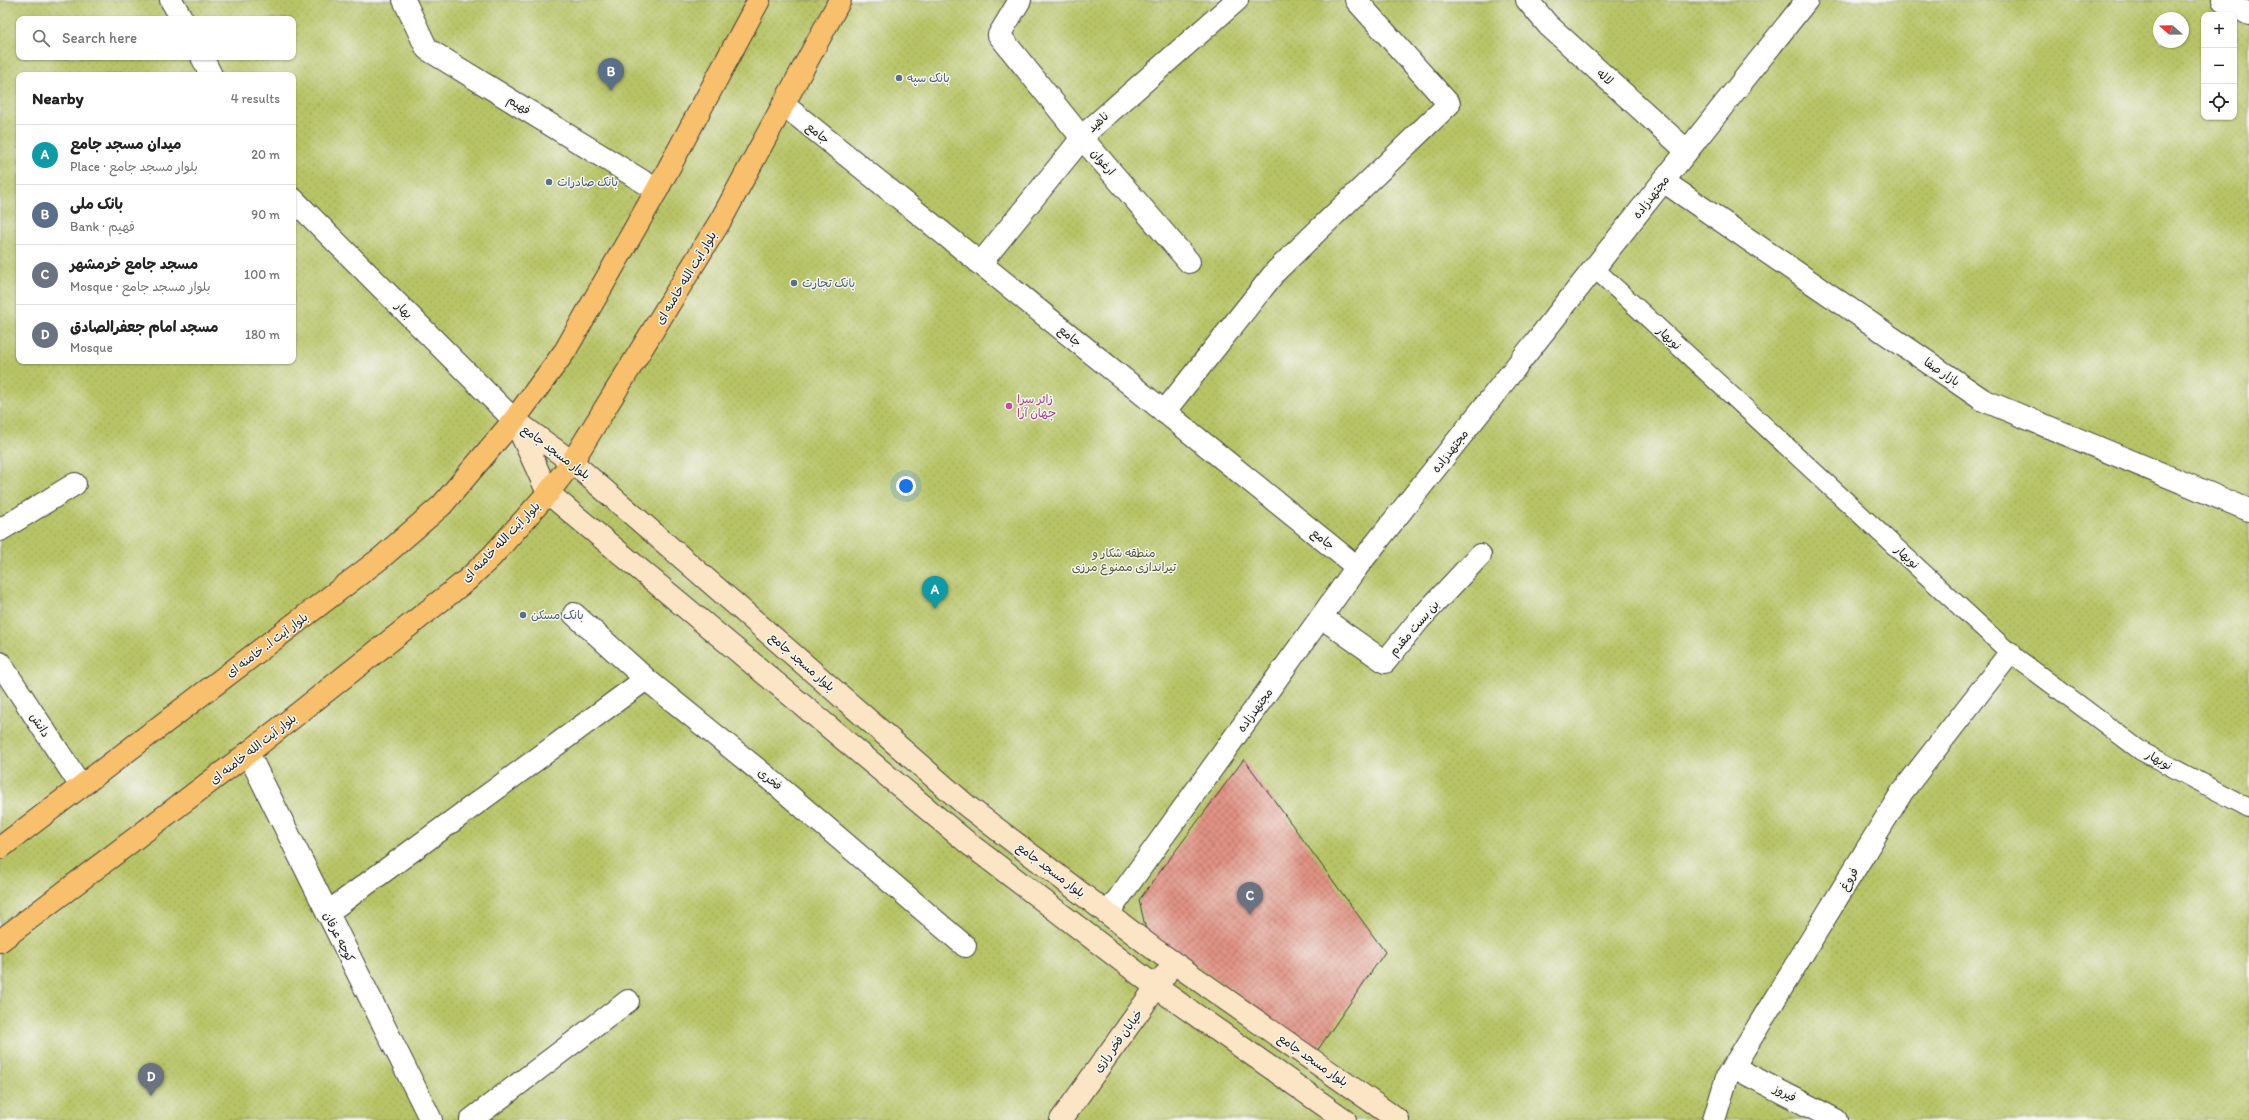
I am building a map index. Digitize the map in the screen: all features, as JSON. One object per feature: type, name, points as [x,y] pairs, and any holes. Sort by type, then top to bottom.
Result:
[{"type":"main road","points":[[514,420],[565,351],[657,190],[758,0]]},
{"type":"main road","name":"بلوار آیت الله خامنه ای","points":[[0,941],[248,753],[467,580],[492,556],[548,493],[572,462],[722,218],[840,0]]},
{"type":"main road","name":"بلوار مسجد جامع","points":[[514,420],[572,462],[967,806],[1174,962],[1398,1120]]},
{"type":"main road","name":"بلوار مسجد جامع","points":[[514,420],[548,493],[968,843],[1156,987],[1345,1120]]},
{"type":"main road","name":"بلوار آیت ا.. خامنه ای","points":[[0,848],[382,558],[442,505],[514,420]]},
{"type":"main road","name":"خیابان فخر رازی","points":[[1061,1120],[1174,962]]},
{"type":"street","points":[[171,0],[180,16]]},
{"type":"street","name":"فهیم","points":[[404,0],[427,49],[657,190]]},
{"type":"street","name":"ارغوان","points":[[1020,0],[999,35],[1082,138],[1189,262]]},
{"type":"street","name":"ناهید","points":[[980,264],[1082,138],[1237,0]]},
{"type":"street","points":[[1164,412],[1276,271],[1449,104],[1356,0]]},
{"type":"street","name":"لاله","points":[[1527,0],[1548,25],[1687,151]]},
{"type":"street","name":"مجتهدزاده","points":[[1108,913],[1357,567],[1807,0]]},
{"type":"street","points":[[2223,0],[2249,14]]},
{"type":"street","points":[[204,60],[210,72]]},
{"type":"street","name":"جامع","points":[[784,105],[1357,567]]},
{"type":"street","name":"بازار صفا","points":[[1663,182],[1983,400],[2249,510]]},
{"type":"street","name":"بهار","points":[[296,202],[514,420]]},
{"type":"street","points":[[0,530],[75,484]]},
{"type":"street","name":"بن بست مقدم","points":[[1322,617],[1385,662],[1420,620],[1480,555]]},
{"type":"street","name":"فخری","points":[[574,614],[646,679],[778,786],[965,946]]},
{"type":"street","name":"فروغ","points":[[1714,1120],[1727,1077],[1902,792],[2010,653]]},
{"type":"street","name":"دانش","points":[[0,663],[81,786]]},
{"type":"street","points":[[327,913],[646,679]]},
{"type":"street","name":"کوچه عرفان","points":[[248,753],[431,1120]]},
{"type":"street","points":[[471,1120],[628,1001]]},
{"type":"street","name":"فیروز","points":[[1733,1067],[1836,1120]]},
{"type":"lane","name":"نوبهار","points":[[1594,268],[2010,653],[2142,751],[2249,808]]},
{"type":"green space","name":"منطقه شکار و تیراندازی ممنوع مرزی","points":[[0,0],[2249,0],[2249,1120],[0,1120]]},
{"type":"building","points":[[1244,759],[1385,952],[1317,1051],[1146,930],[1139,900]]},
{"type":"place","name":"بانک سپه","points":[[899,78]]},
{"type":"place","name":"بانک ملی","points":[[611,91]]},
{"type":"place","name":"بانک صادرات","points":[[549,182]]},
{"type":"place","name":"بانک تجارت","points":[[794,283]]},
{"type":"place","name":"زائر سرا جهان آرا","points":[[1009,406]]},
{"type":"place","name":"میدان مسجد جامع","points":[[935,609]]},
{"type":"place","name":"بانک مسکن","points":[[523,615]]},
{"type":"place","name":"مسجد جامع خرمشهر","points":[[1250,915]]},
{"type":"place","name":"مسجد امام جعفرالصادق","points":[[151,1096]]}]
